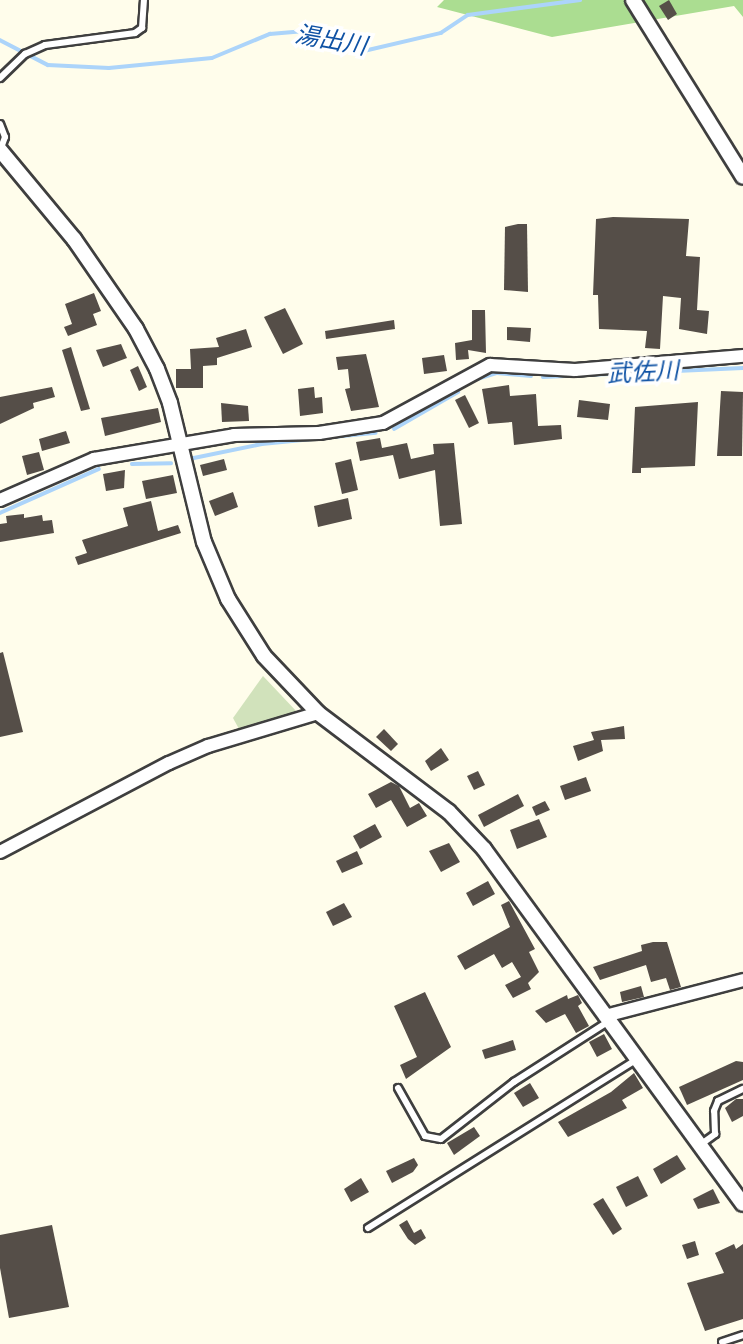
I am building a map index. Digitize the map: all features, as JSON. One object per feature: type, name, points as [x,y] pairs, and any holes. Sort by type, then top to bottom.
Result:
[{"type":"street","points":[[633,0],[743,177]]},
{"type":"street","points":[[0,150],[74,239],[136,329],[157,369],[181,444],[204,542],[228,600],[264,656],[318,713],[464,826],[743,1204]]},
{"type":"street","points":[[0,500],[94,459],[181,444],[383,423],[490,365],[575,370],[743,356]]},
{"type":"street","points":[[0,852],[169,763],[208,746],[318,713]]},
{"type":"street","points":[[607,1018],[743,980]]},
{"type":"lane","points":[[0,78],[26,54],[46,45],[135,33],[142,28],[144,0]]},
{"type":"lane","points":[[0,124],[5,137],[0,150]]},
{"type":"lane","points":[[398,1088],[425,1136],[440,1139],[514,1082],[607,1018]]},
{"type":"lane","points":[[368,1228],[638,1059]]},
{"type":"lane","points":[[700,1145],[715,1134],[714,1111],[718,1101],[743,1089]]},
{"type":"lane","points":[[722,1342],[743,1335]]},
{"type":"green space","points":[[444,0],[743,0],[743,17],[734,6],[552,37],[437,7]]},
{"type":"green space","points":[[263,676],[298,713],[239,729],[233,718]]},
{"type":"building","points":[[669,0],[677,14],[668,20],[659,6]]},
{"type":"building","points":[[596,219],[689,219],[686,256],[700,257],[697,310],[709,311],[707,334],[679,329],[681,298],[663,296],[660,349],[645,348],[647,331],[599,329],[598,295],[593,295]]},
{"type":"building","points":[[527,224],[528,292],[504,290],[505,227]]},
{"type":"building","points":[[94,293],[101,311],[93,314],[97,325],[68,336],[64,327],[72,324],[65,304]]},
{"type":"building","points":[[285,308],[303,344],[283,354],[264,317]]},
{"type":"building","points":[[472,310],[485,310],[486,353],[468,350],[469,359],[456,360],[455,343],[472,340]]},
{"type":"building","points":[[394,320],[395,329],[326,339],[325,331]]},
{"type":"building","points":[[507,327],[531,328],[530,342],[507,340]]},
{"type":"building","points":[[246,329],[252,347],[217,358],[217,365],[203,366],[203,388],[176,388],[176,369],[191,369],[190,349],[219,347],[216,338]]},
{"type":"building","points":[[121,344],[127,358],[103,367],[96,350]]},
{"type":"building","points":[[71,347],[90,409],[81,411],[62,350]]},
{"type":"building","points":[[366,354],[379,407],[351,411],[345,389],[350,388],[348,369],[338,370],[336,357]]},
{"type":"building","points":[[444,355],[447,371],[424,374],[422,358]]},
{"type":"building","points":[[138,366],[147,387],[139,391],[130,370]]},
{"type":"building","points":[[509,385],[510,396],[536,394],[538,426],[561,425],[562,439],[514,445],[512,422],[488,424],[482,389]]},
{"type":"building","points":[[52,387],[55,397],[33,403],[34,408],[0,424],[0,397]]},
{"type":"building","points":[[314,387],[315,398],[322,397],[323,413],[300,416],[298,389]]},
{"type":"building","points":[[721,391],[743,392],[742,456],[717,456]]},
{"type":"building","points":[[465,395],[479,423],[469,428],[455,400]]},
{"type":"building","points":[[579,400],[610,404],[608,420],[577,417]]},
{"type":"building","points":[[698,402],[695,466],[641,468],[641,473],[632,473],[635,407]]},
{"type":"building","points":[[221,403],[248,406],[249,421],[222,422]]},
{"type":"building","points":[[158,408],[161,422],[105,436],[101,418]]},
{"type":"building","points":[[66,431],[70,443],[42,451],[39,439]]},
{"type":"building","points":[[380,438],[382,448],[407,443],[411,459],[434,454],[433,444],[454,443],[462,524],[440,526],[435,470],[399,479],[393,455],[360,461],[356,442]]},
{"type":"building","points":[[39,452],[44,470],[27,475],[22,456]]},
{"type":"building","points":[[224,459],[227,470],[203,476],[200,465]]},
{"type":"building","points":[[351,459],[358,490],[342,494],[335,463]]},
{"type":"building","points":[[125,470],[124,488],[106,491],[103,474]]},
{"type":"building","points":[[173,475],[177,493],[146,499],[142,481]]},
{"type":"building","points":[[233,492],[238,507],[215,516],[209,501]]},
{"type":"building","points":[[348,498],[352,519],[318,527],[314,506]]},
{"type":"building","points":[[151,501],[158,531],[178,525],[181,533],[78,565],[75,557],[87,553],[82,540],[128,526],[123,508]]},
{"type":"building","points":[[24,514],[24,518],[42,515],[43,521],[52,520],[54,533],[0,542],[0,524],[7,523],[6,516]]},
{"type":"building","points":[[3,652],[23,732],[0,737],[0,653]]},
{"type":"building","points":[[624,726],[625,739],[601,740],[603,751],[578,761],[573,746],[594,740],[591,732]]},
{"type":"building","points":[[384,729],[398,744],[391,751],[376,737]]},
{"type":"building","points":[[441,748],[449,760],[431,771],[425,761]]},
{"type":"building","points":[[478,771],[485,785],[474,790],[467,776]]},
{"type":"building","points":[[586,777],[591,791],[565,800],[560,786]]},
{"type":"building","points":[[391,782],[399,786],[410,808],[419,803],[427,816],[407,827],[391,800],[376,808],[368,794]]},
{"type":"building","points":[[518,794],[524,806],[484,827],[478,815]]},
{"type":"building","points":[[545,801],[550,810],[536,816],[532,807]]},
{"type":"building","points":[[539,819],[547,837],[517,849],[510,830]]},
{"type":"building","points":[[375,824],[382,837],[360,849],[353,836]]},
{"type":"building","points":[[449,843],[460,862],[441,872],[429,851]]},
{"type":"building","points":[[357,851],[363,864],[342,873],[336,861]]},
{"type":"building","points":[[488,881],[495,894],[473,906],[466,893]]},
{"type":"building","points":[[509,901],[535,949],[529,952],[539,972],[528,983],[531,989],[513,998],[505,985],[521,977],[512,962],[502,968],[494,954],[465,970],[457,956],[510,927],[501,905]]},
{"type":"building","points":[[344,903],[352,917],[333,926],[326,912]]},
{"type":"building","points":[[667,942],[681,987],[670,990],[666,978],[651,982],[646,965],[600,980],[593,967],[642,951],[641,945]]},
{"type":"building","points":[[641,986],[644,997],[622,1002],[620,992]]},
{"type":"building","points":[[425,992],[451,1047],[406,1079],[400,1065],[417,1057],[394,1006]]},
{"type":"building","points":[[567,995],[568,999],[578,995],[582,1003],[578,1006],[589,1026],[576,1033],[565,1014],[546,1023],[535,1011]]},
{"type":"building","points":[[604,1034],[612,1049],[597,1057],[589,1042]]},
{"type":"building","points":[[513,1040],[516,1050],[485,1059],[482,1050]]},
{"type":"building","points":[[736,1061],[743,1062],[743,1080],[687,1105],[679,1087]]},
{"type":"building","points":[[634,1073],[643,1088],[622,1100],[627,1108],[568,1137],[558,1122],[611,1092]]},
{"type":"building","points":[[530,1083],[539,1098],[523,1107],[514,1093]]},
{"type":"building","points":[[736,1099],[743,1099],[743,1116],[732,1122],[725,1108]]},
{"type":"building","points":[[474,1127],[480,1136],[454,1155],[447,1143]]},
{"type":"building","points":[[677,1155],[686,1169],[661,1184],[653,1169]]},
{"type":"building","points":[[414,1158],[418,1165],[413,1172],[392,1183],[386,1171]]},
{"type":"building","points":[[638,1176],[648,1196],[626,1207],[616,1187]]},
{"type":"building","points":[[361,1178],[369,1192],[351,1202],[344,1189]]},
{"type":"building","points":[[713,1189],[720,1203],[698,1209],[693,1199]]},
{"type":"building","points":[[603,1198],[622,1229],[613,1235],[593,1204]]},
{"type":"building","points":[[407,1220],[414,1233],[421,1229],[426,1238],[415,1245],[399,1225]]},
{"type":"building","points":[[52,1225],[69,1307],[9,1318],[0,1268],[0,1235]]},
{"type":"building","points":[[695,1241],[699,1255],[687,1259],[682,1245]]},
{"type":"building","points":[[734,1244],[736,1249],[743,1244],[743,1319],[705,1331],[687,1283],[724,1273],[715,1253]]},
{"type":"waterway","name":"湯出川","points":[[0,40],[48,65],[109,68],[212,58],[270,34],[302,31],[364,51],[441,33],[468,15],[580,0]]},
{"type":"waterway","name":"武佐川","points":[[543,377],[743,368]]},
{"type":"waterway","name":"武佐川","points":[[474,380],[497,373],[531,376]]},
{"type":"waterway","name":"武佐川","points":[[394,429],[458,392]]},
{"type":"waterway","name":"武佐川","points":[[194,458],[262,444],[375,433]]},
{"type":"waterway","name":"武佐川","points":[[132,464],[171,463]]},
{"type":"waterway","name":"武佐川","points":[[0,513],[99,469]]}]
